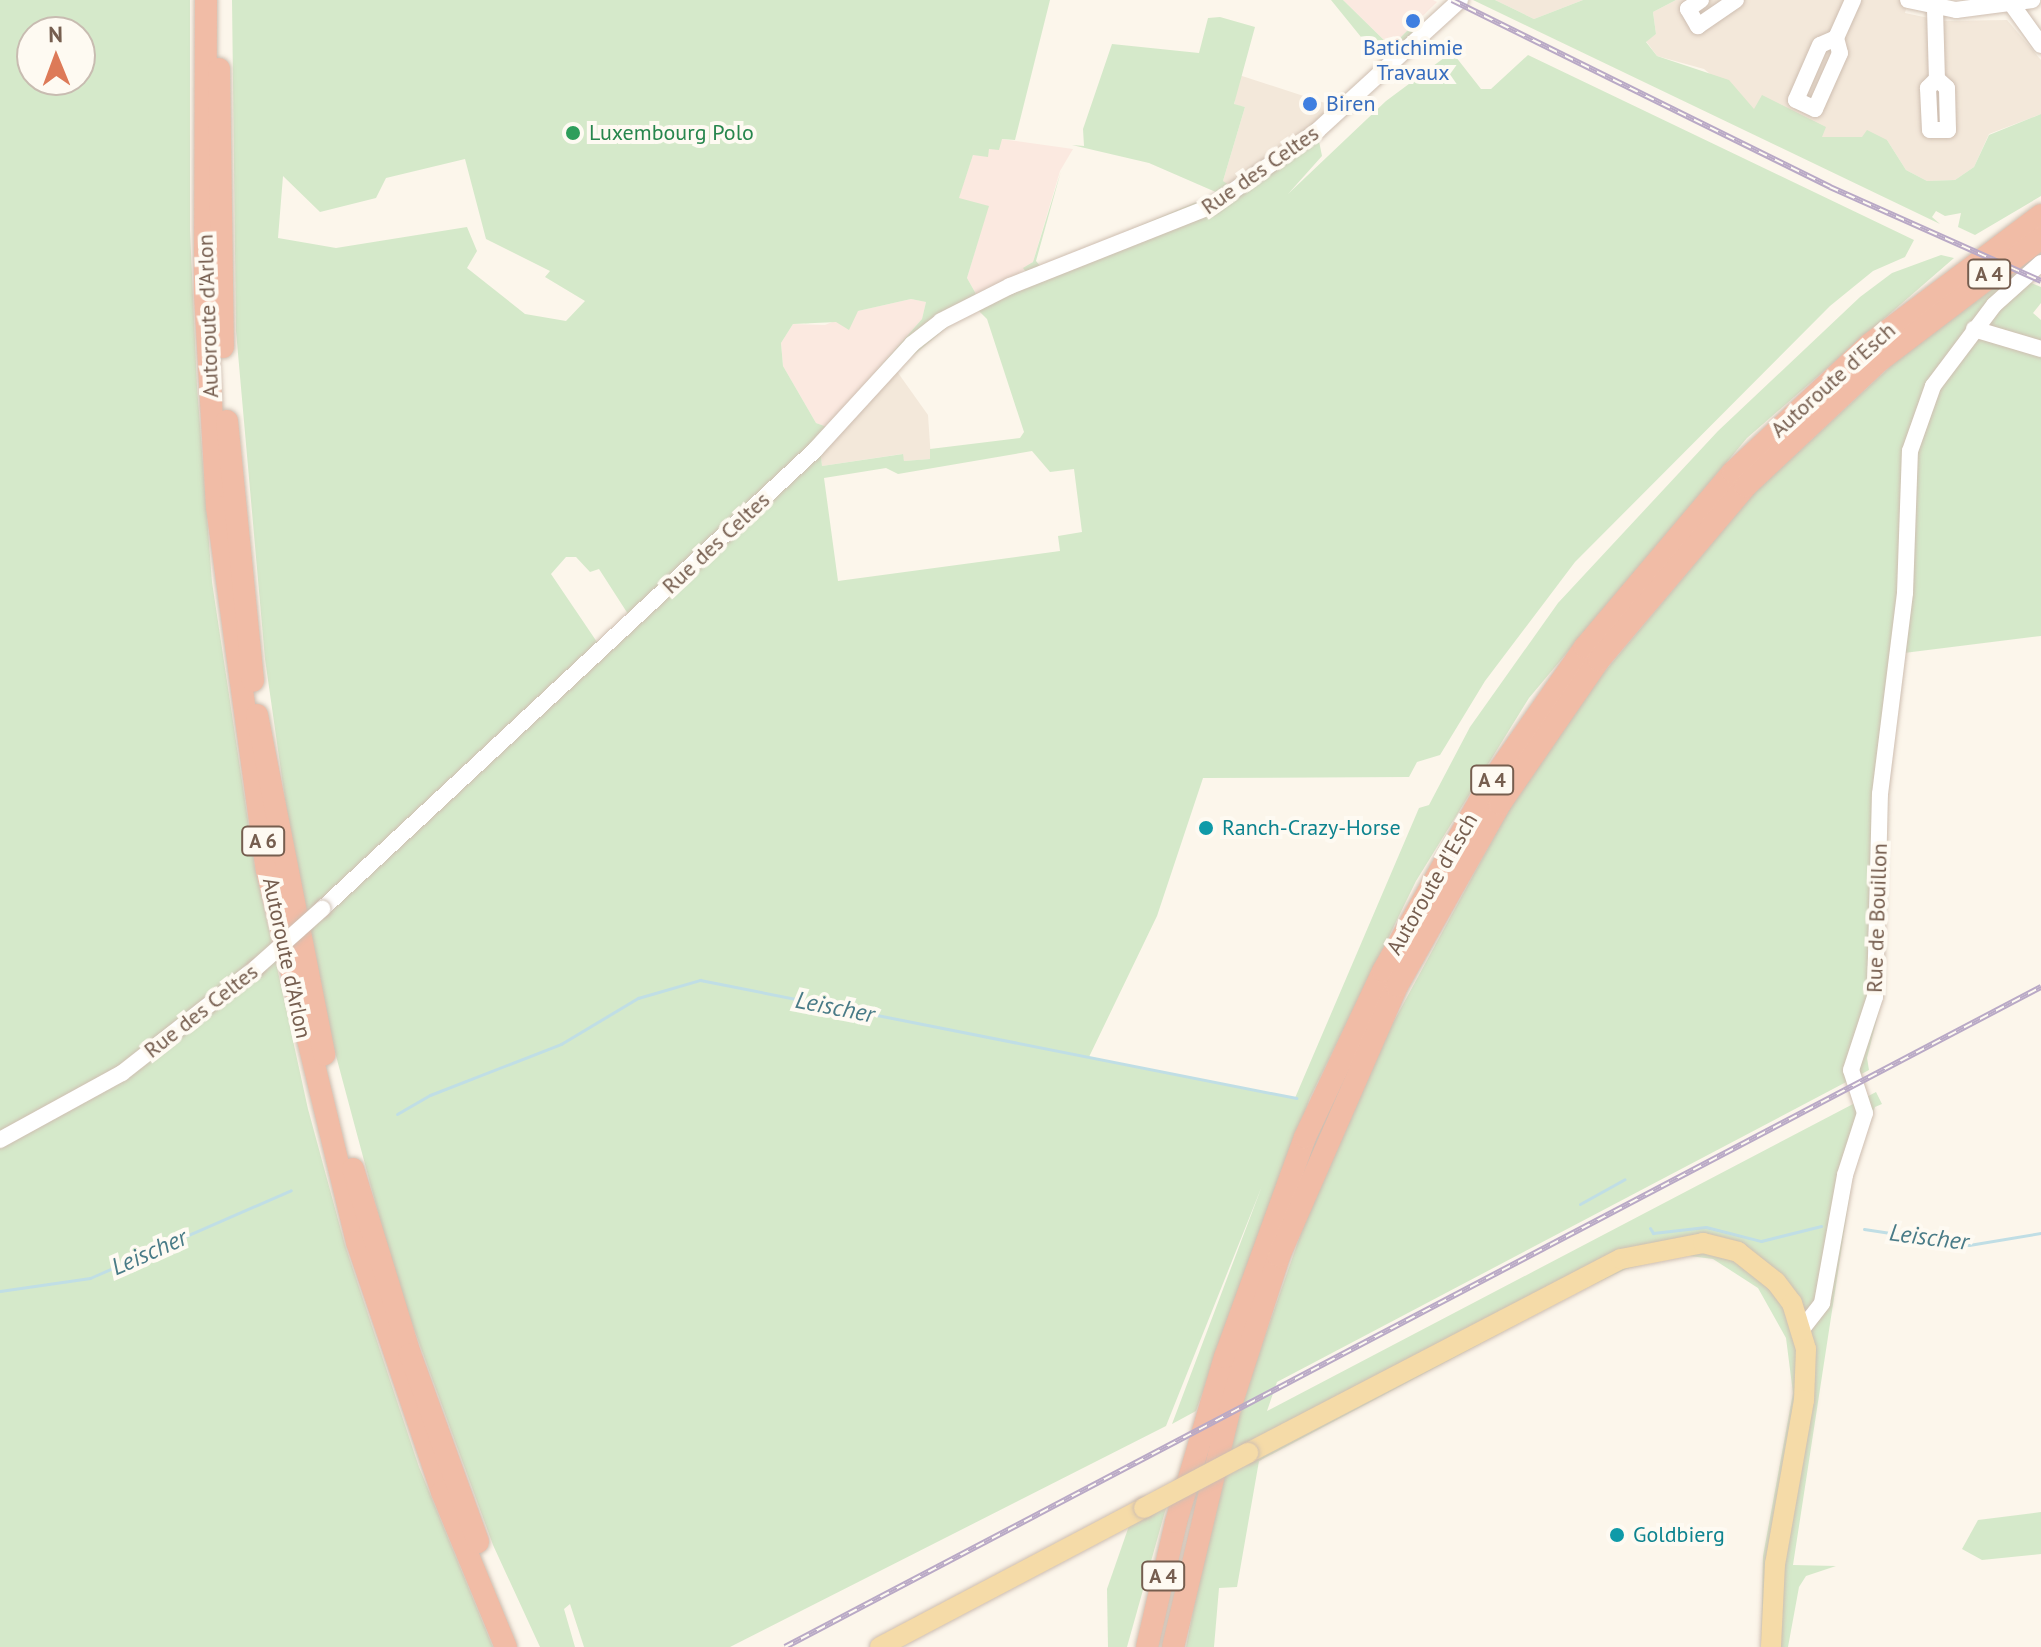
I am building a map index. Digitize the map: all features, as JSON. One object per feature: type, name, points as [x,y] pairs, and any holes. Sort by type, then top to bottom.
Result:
[{"type":"highway","name":"Autoroute d'Arlon","points":[[206,0],[205,293],[217,507],[267,870],[357,1242],[442,1492],[506,1647]]},
{"type":"highway","name":"Autoroute d'Arlon","points":[[220,0],[221,288],[233,506],[255,702],[284,868],[328,1071],[372,1235],[432,1419],[522,1647]]},
{"type":"highway","name":"Autoroute d'Esch","points":[[1147,1647],[1176,1522],[1225,1357],[1305,1137],[1383,971],[1488,786],[1585,647],[1733,472],[1870,344],[2041,215]]},
{"type":"highway","name":"Autoroute d'Esch","points":[[1173,1647],[1230,1408],[1279,1256],[1397,986],[1500,804],[1599,660],[1746,486],[1879,361],[2041,238]]},
{"type":"main road","points":[[880,1647],[1574,1280],[1655,1248],[1703,1243],[1738,1252],[1776,1282],[1802,1329],[1805,1390],[1775,1564],[1771,1647]]},
{"type":"street","name":"Rue des Celtes","points":[[0,1140],[122,1073],[256,968],[815,450],[922,336],[986,297],[1212,206],[1317,131],[1460,0]]},
{"type":"street","points":[[1701,0],[1688,9],[1698,26],[1736,0]]},
{"type":"street","points":[[1836,38],[1853,0]]},
{"type":"street","points":[[1911,0],[1935,9],[2024,3],[2041,45]]},
{"type":"street","points":[[1935,9],[1937,79]]},
{"type":"street","name":"Rue de Bouillon","points":[[1802,1329],[1822,1303],[1845,1175],[1865,1113],[1851,1070],[1875,997],[1880,794],[1905,593],[1910,451],[1933,386],[1974,329],[2014,283],[2041,263]]},
{"type":"street","points":[[1974,329],[2041,349]]},
{"type":"shaded area","points":[[1343,0],[1433,0],[1437,2],[1391,47]]},
{"type":"shaded area","points":[[1495,0],[1583,0],[1534,19]]},
{"type":"shaded area","points":[[1676,0],[1908,0],[1905,13],[1943,21],[2007,20],[2041,60],[2041,114],[1989,134],[1974,167],[1955,180],[1927,181],[1906,170],[1887,140],[1821,137],[1754,110],[1704,69],[1657,56],[1646,41],[1656,34],[1653,12]]},
{"type":"shaded area","points":[[1239,75],[1325,103],[1335,115],[1232,193],[1223,181],[1245,107],[1234,105]]},
{"type":"shaded area","points":[[1001,139],[1073,149],[1060,171],[1033,262],[1012,279],[976,294],[967,278],[988,207],[958,199],[973,155]]},
{"type":"shaded area","points":[[911,299],[926,302],[922,319],[827,427],[816,423],[783,366],[781,343],[793,324],[825,325],[858,311]]},
{"type":"shaded area","points":[[896,370],[928,415],[931,459],[904,461],[902,454],[822,466],[821,455]]},
{"type":"green space","points":[[0,0],[190,0],[190,230],[197,386],[212,582],[255,867],[308,1109],[345,1245],[419,1467],[493,1647],[0,1647]]},
{"type":"green space","points":[[232,0],[1050,0],[1015,140],[1002,139],[999,150],[989,149],[988,157],[973,155],[959,198],[989,206],[967,278],[976,294],[1026,272],[1023,268],[1033,262],[1061,171],[1036,261],[1041,267],[1218,193],[1149,163],[1072,145],[1084,146],[1083,129],[1112,44],[1199,53],[1208,18],[1220,17],[1255,27],[1234,104],[1245,107],[1223,181],[1229,185],[1317,131],[1322,156],[1288,194],[1386,101],[1452,52],[1481,89],[1491,89],[1528,55],[1914,240],[1905,257],[1873,271],[1830,306],[1575,562],[1485,681],[1440,755],[1417,762],[1409,777],[1203,778],[1157,916],[1089,1057],[1295,1098],[1419,808],[1429,805],[1470,727],[1558,603],[1718,431],[1860,297],[1892,273],[1941,255],[1954,258],[1747,438],[1529,698],[1416,881],[1310,1098],[1196,1411],[1172,1424],[1262,1186],[1166,1426],[730,1647],[584,1647],[570,1604],[564,1609],[575,1647],[540,1647],[493,1545],[396,1280],[324,1011],[291,841],[265,659],[236,331]],"holes":[[[465,159],[486,239],[550,271],[545,277],[585,301],[566,321],[525,314],[467,268],[477,251],[467,227],[336,248],[278,238],[283,176],[320,212],[376,198],[386,178]],[[911,299],[926,302],[922,319],[827,427],[816,423],[783,366],[781,343],[793,324],[836,322],[849,330],[858,311]],[[977,309],[987,319],[1024,432],[1020,438],[930,449],[930,459],[904,461],[903,454],[822,466],[821,456],[896,370],[946,328]],[[1032,451],[1050,472],[1074,469],[1082,532],[1058,536],[1060,551],[838,581],[824,478],[886,468],[898,474]],[[566,557],[576,557],[590,572],[599,569],[628,614],[597,642],[551,574]]]},
{"type":"green space","points":[[1331,0],[1343,0],[1391,47],[1420,18],[1423,23],[1388,55],[1374,53]]},
{"type":"green space","points":[[1473,0],[1495,0],[1534,19],[1583,0],[1676,0],[1653,12],[1656,34],[1646,42],[1657,56],[1729,80],[1754,109],[1762,95],[1826,127],[1822,137],[1862,137],[1867,130],[1887,140],[1906,170],[1927,181],[1955,180],[1974,167],[1989,135],[2041,114],[2041,196],[1975,235],[1958,227],[1961,213],[1945,216],[1936,211],[1932,217],[1940,224]]},
{"type":"green space","points":[[2007,273],[2041,287],[2041,303],[2033,313],[2041,320],[2041,636],[1904,653],[1889,756],[1882,999],[1867,1058],[1869,1070],[1277,1382],[1267,1411],[1876,1092],[1882,1104],[1875,1107],[1853,1174],[1793,1565],[1836,1566],[1806,1576],[1799,1587],[1788,1647],[1761,1647],[1763,1556],[1793,1393],[1786,1338],[1758,1288],[1713,1259],[1682,1255],[1626,1269],[1578,1292],[1259,1461],[1237,1587],[1219,1588],[1214,1647],[1186,1647],[1214,1504],[1249,1382],[1308,1213],[1375,1056],[1508,811],[1590,689],[1753,494],[1920,339]]},
{"type":"green space","points":[[1166,1508],[1127,1647],[1108,1647],[1107,1589],[1130,1523]]},
{"type":"green space","points":[[2041,1512],[2041,1554],[1982,1560],[1962,1549],[1978,1520]]},
{"type":"waterway","name":"Leischer","points":[[397,1114],[430,1095],[561,1044],[638,998],[700,980],[1296,1098]]},
{"type":"waterway","name":"Leischer","points":[[1580,1204],[1625,1179]]},
{"type":"waterway","name":"Leischer","points":[[0,1291],[90,1278],[291,1190]]},
{"type":"waterway","name":"Leischer","points":[[1650,1228],[1653,1233],[1706,1227],[1761,1241],[1821,1226]]},
{"type":"waterway","name":"Leischer","points":[[1864,1229],[1969,1245],[2041,1233]]},
{"type":"railway","points":[[1452,0],[1830,187],[2041,281]]},
{"type":"railway","points":[[785,1647],[2041,987]]},
{"type":"place","name":"Batichimie Travaux","points":[[1413,21]]},
{"type":"place","name":"Biren","points":[[1310,104]]},
{"type":"place","name":"Luxembourg Polo","points":[[573,133]]},
{"type":"place","name":"Ranch-Crazy-Horse","points":[[1206,828]]},
{"type":"place","name":"Goldbierg","points":[[1617,1535]]}]
